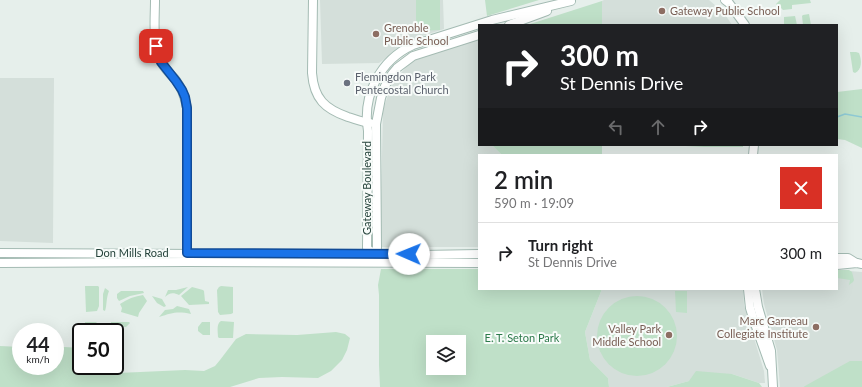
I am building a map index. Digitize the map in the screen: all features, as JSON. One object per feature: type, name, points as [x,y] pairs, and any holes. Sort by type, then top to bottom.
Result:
[{"type":"street","points":[[155,0],[157,51],[161,62],[182,90],[187,108],[187,262]]},
{"type":"street","points":[[314,0],[312,73],[314,85],[318,95],[326,105],[336,113],[366,123],[376,124]]},
{"type":"street","points":[[725,0],[729,3],[743,24]]},
{"type":"street","name":"Gateway Boulevard","points":[[512,24],[572,1]]},
{"type":"street","name":"Gateway Boulevard","points":[[480,24],[572,1]]},
{"type":"street","name":"Gateway Boulevard","points":[[478,24],[413,45],[403,50],[387,63],[378,76],[370,94],[366,109],[366,123],[368,131],[367,248],[373,254],[378,248],[376,124],[385,86],[397,68],[416,55],[478,35]]},
{"type":"street","points":[[459,30],[462,40]]},
{"type":"street","points":[[368,206],[377,204]]},
{"type":"street","name":"Don Mills Road","points":[[0,253],[478,254]]},
{"type":"street","points":[[838,258],[848,258],[859,264]]},
{"type":"street","name":"Don Mills Road","points":[[0,263],[478,263]]},
{"type":"street","points":[[838,264],[859,264]]},
{"type":"street","points":[[748,290],[750,308],[772,372]]},
{"type":"street","points":[[755,290],[758,307],[772,351],[773,387]]},
{"type":"shaded area","name":"Grenoble Public School","points":[[320,0],[443,0],[444,29],[416,38],[379,63],[322,64]]},
{"type":"shaded area","name":"Gateway Public School","points":[[709,0],[724,13],[731,24],[602,24],[602,1]]},
{"type":"shaded area","points":[[478,40],[478,146],[493,146],[501,154],[478,154],[478,247],[380,247],[383,110],[392,83],[411,62],[451,46]]},
{"type":"shaded area","points":[[0,78],[54,78],[53,243],[0,241]]},
{"type":"shaded area","name":"Marc Garneau Collegiate Institute","points":[[838,270],[862,272],[862,361],[803,387],[780,387],[777,350],[764,304],[762,290],[838,290]]},
{"type":"shaded area","name":"Valley Park Middle School","points":[[602,290],[743,290],[744,305],[764,371],[765,383],[759,383],[732,374],[689,381],[667,387],[609,387],[608,378],[590,360],[585,332]]},
{"type":"green space","points":[[416,0],[440,0],[440,30],[416,31]]},
{"type":"green space","points":[[485,0],[539,0],[487,16]]},
{"type":"green space","points":[[780,0],[810,0],[811,3],[792,5],[792,9],[783,10],[779,6],[777,7],[776,4]]},
{"type":"green space","points":[[602,1],[602,24],[530,24]]},
{"type":"green space","points":[[809,14],[811,24],[803,24],[803,15]]},
{"type":"green space","points":[[795,16],[797,24],[784,24],[784,17]]},
{"type":"green space","points":[[850,52],[859,53],[860,56],[860,67],[855,73],[853,72]]},
{"type":"green space","points":[[862,89],[862,148],[845,140],[838,139],[838,92]]},
{"type":"green space","points":[[493,146],[602,146],[602,154],[501,154]]},
{"type":"green space","points":[[686,146],[743,146],[743,147]]},
{"type":"green space","name":"E. T. Seton Park","points":[[381,269],[478,269],[478,290],[602,290],[585,332],[590,360],[608,378],[609,387],[380,387],[378,285]]},
{"type":"green space","points":[[838,270],[849,270],[852,272],[854,280],[849,285],[850,280],[838,278]]},
{"type":"green space","points":[[85,286],[99,287],[99,306],[97,311],[86,312]]},
{"type":"green space","points":[[221,286],[233,287],[233,313],[231,314],[220,315],[218,312],[217,290]]},
{"type":"green space","points":[[188,287],[179,295],[171,293],[165,297],[168,290]]},
{"type":"green space","points":[[192,287],[204,291],[205,301],[209,302],[209,304],[189,305],[181,296]]},
{"type":"green space","points":[[105,288],[109,291],[105,311],[103,310],[103,294]]},
{"type":"green space","points":[[121,291],[143,291],[144,293],[130,296],[119,301],[117,294]]},
{"type":"green space","points":[[675,291],[687,291],[687,313],[676,312]]},
{"type":"green space","points":[[143,295],[147,301],[138,317],[121,312],[122,308],[120,304],[131,298]]},
{"type":"green space","points":[[152,296],[162,299],[166,306],[164,307],[157,303]]},
{"type":"green space","points":[[629,296],[645,296],[666,307],[677,328],[677,344],[666,365],[645,376],[629,376],[615,370],[608,365],[603,358],[597,344],[597,328],[603,314],[608,307],[615,302]]},
{"type":"green space","points":[[177,306],[189,309],[191,314],[175,313],[159,317],[165,310],[173,309]]},
{"type":"green space","points":[[96,322],[97,323],[85,323]]},
{"type":"green space","points":[[129,322],[130,323],[126,327],[124,327],[124,323],[111,323]]},
{"type":"green space","points":[[202,322],[210,322],[210,335],[203,335],[198,331],[198,327]]},
{"type":"green space","points":[[219,322],[234,322],[233,338],[218,337],[218,326]]},
{"type":"green space","points":[[336,332],[345,334],[350,338],[347,350],[342,360],[331,371],[318,378],[259,378],[230,387],[0,387],[0,346],[12,347],[12,375],[64,375],[65,347],[72,347],[72,375],[124,375],[124,373],[185,370],[204,371],[215,366],[236,339],[246,334],[297,335]]},
{"type":"green space","points":[[850,361],[862,361],[862,387],[803,387]]},
{"type":"green space","points":[[696,371],[732,374],[759,383],[762,387],[667,387],[689,381]]},
{"type":"waterway","points":[[838,117],[845,114],[862,117]]},
{"type":"place","name":"Gateway Public School","points":[[662,11]]},
{"type":"place","name":"Grenoble Public School","points":[[376,34]]},
{"type":"place","name":"Flemingdon Park Pentecostal Church","points":[[347,83]]},
{"type":"place","name":"Marc Garneau Collegiate Institute","points":[[816,327]]},
{"type":"place","name":"Valley Park Middle School","points":[[669,335]]},
{"type":"route","points":[[156,46],[161,62],[182,90],[187,108],[187,253],[409,254]]}]
